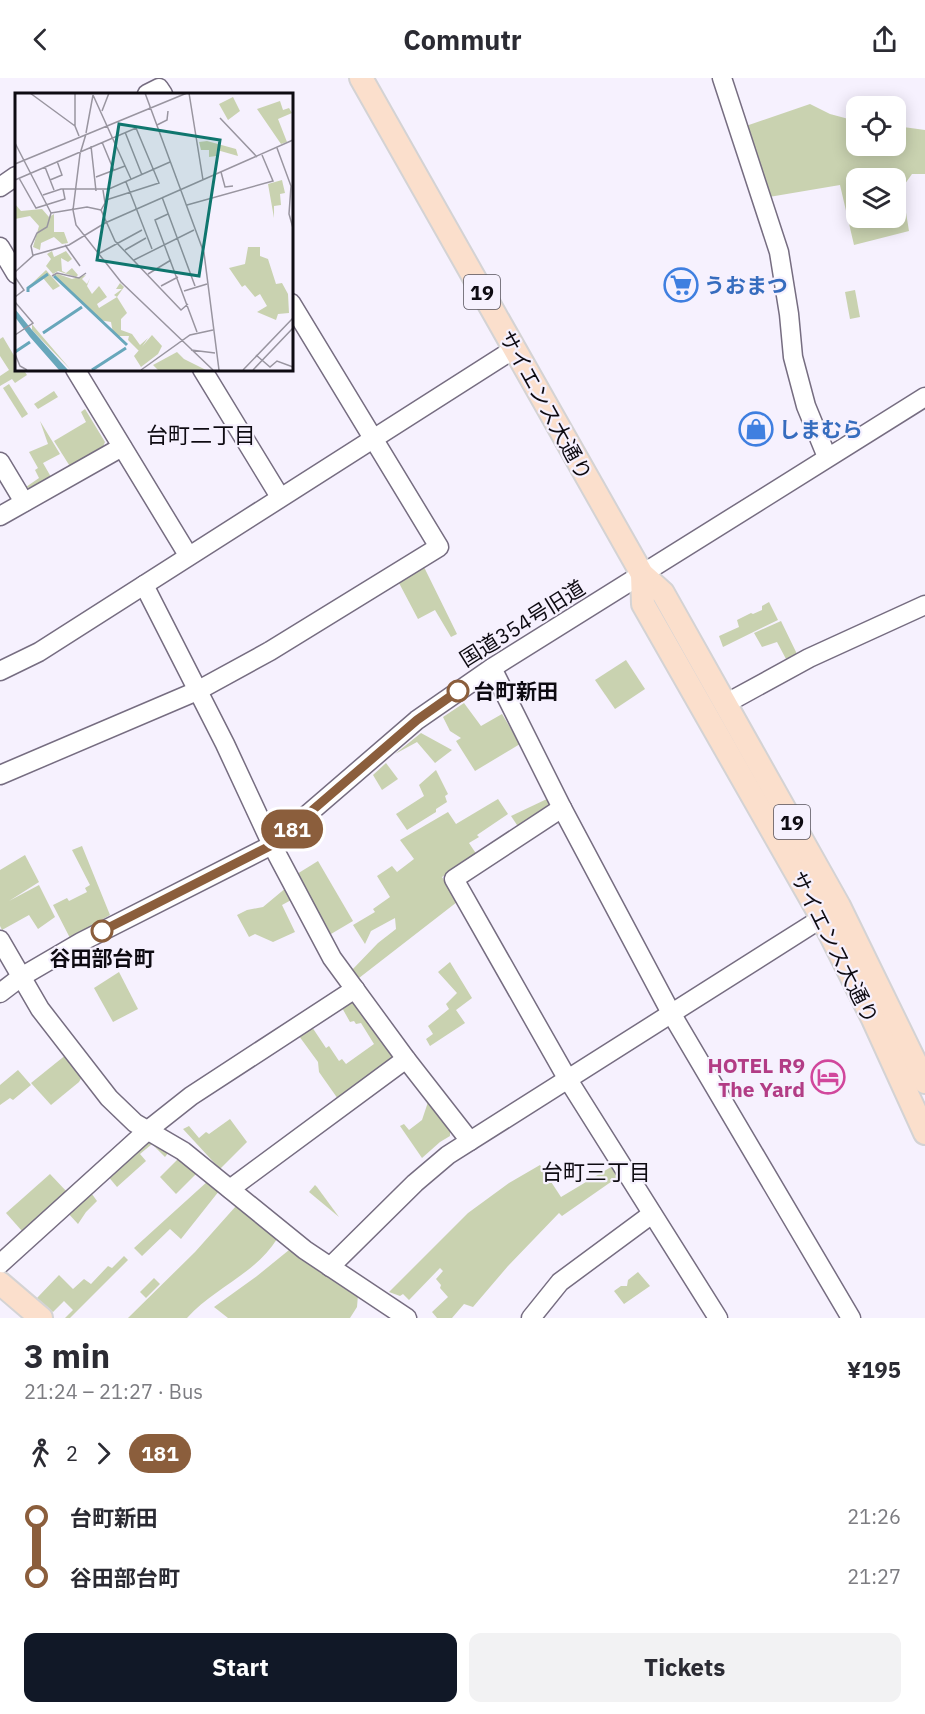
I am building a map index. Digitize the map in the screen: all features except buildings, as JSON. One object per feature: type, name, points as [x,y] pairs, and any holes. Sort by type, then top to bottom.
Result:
[{"type":"main road","name":"サイエンス大通り","points":[[361,78],[642,574],[663,593],[839,906],[925,1082]]},
{"type":"main road","name":"サイエンス大通り","points":[[642,574],[643,604],[822,918],[873,1019],[918,1100],[925,1133]]},
{"type":"main road","points":[[0,1283],[41,1318]]},
{"type":"street","points":[[722,78],[778,252],[789,314],[793,357],[806,406],[827,458]]},
{"type":"street","points":[[149,93],[159,88],[162,93]]},
{"type":"street","points":[[0,187],[15,177]]},
{"type":"street","points":[[0,247],[15,272]]},
{"type":"street","points":[[0,775],[197,691],[270,651],[440,547],[292,305]]},
{"type":"street","points":[[0,671],[39,652],[514,349]]},
{"type":"street","points":[[76,370],[188,555]]},
{"type":"street","points":[[203,370],[280,497]]},
{"type":"street","name":"国道354号旧道","points":[[0,993],[21,977],[81,942],[272,845],[417,720],[492,668],[925,397]]},
{"type":"street","points":[[0,516],[122,447]]},
{"type":"street","points":[[0,462],[24,502]]},
{"type":"street","points":[[144,585],[272,845],[332,958],[470,1141]]},
{"type":"street","points":[[725,704],[809,658],[925,605]]},
{"type":"street","points":[[492,668],[562,808],[670,1013],[851,1318]]},
{"type":"street","points":[[562,808],[454,879],[567,1078],[718,1318]]},
{"type":"street","points":[[330,1268],[422,1177],[470,1141],[822,918]]},
{"type":"street","points":[[0,940],[40,1009],[109,1098],[135,1123],[183,1151],[330,1268],[407,1318]]},
{"type":"street","points":[[0,1264],[148,1130],[191,1096],[355,989]]},
{"type":"street","points":[[230,1190],[406,1059]]},
{"type":"street","points":[[531,1318],[560,1282],[652,1214]]},
{"type":"green space","points":[[810,104],[830,114],[846,118],[846,156],[906,156],[906,127],[925,130],[925,174],[912,174],[906,182],[906,168],[846,168],[846,211],[840,185],[769,197],[743,127]]},
{"type":"green space","points":[[906,213],[909,231],[854,245],[850,228],[906,228]]},
{"type":"green space","points":[[855,290],[860,317],[850,319],[845,292]]},
{"type":"green space","points":[[3,337],[15,357],[15,370],[24,370],[27,375],[15,383],[12,379],[0,386],[0,376],[9,370],[0,356],[0,339]]},
{"type":"green space","points":[[9,384],[28,414],[22,418],[3,388]]},
{"type":"green space","points":[[54,391],[58,397],[38,409],[34,404]]},
{"type":"green space","points":[[85,409],[105,442],[102,449],[71,468],[54,441],[86,422],[81,412]]},
{"type":"green space","points":[[40,421],[60,454],[43,463],[51,477],[29,488],[26,487],[39,478],[35,470],[38,468],[29,452],[48,444]]},
{"type":"green space","points":[[424,567],[457,634],[451,637],[435,610],[418,619],[399,583]]},
{"type":"green space","points":[[769,602],[778,620],[723,647],[719,636],[739,627],[737,620],[762,610],[762,606]]},
{"type":"green space","points":[[781,621],[797,654],[786,659],[777,642],[762,647],[754,633]]},
{"type":"green space","points":[[626,660],[645,689],[615,709],[595,680]]},
{"type":"green space","points":[[464,703],[481,726],[502,714],[520,744],[475,771],[456,741],[461,738],[450,731],[443,717]]},
{"type":"green space","points":[[421,733],[452,750],[435,763],[417,742],[395,754]]},
{"type":"green space","points":[[386,763],[398,779],[382,790],[373,775]]},
{"type":"green space","points":[[436,770],[448,794],[445,796],[447,802],[436,809],[436,812],[407,830],[396,814],[424,796],[419,785]]},
{"type":"green space","points":[[549,798],[551,800],[549,807],[519,828],[511,816]]},
{"type":"green space","points":[[498,799],[508,814],[469,843],[477,855],[442,877],[457,902],[359,978],[352,970],[378,943],[396,929],[395,918],[371,931],[365,944],[353,925],[375,912],[373,909],[390,897],[377,876],[392,866],[397,872],[414,859],[400,840],[448,812],[456,824]]},
{"type":"green space","points":[[82,846],[110,915],[70,938],[53,905],[67,898],[69,901],[87,892],[85,888],[90,885],[72,850]]},
{"type":"green space","points":[[25,855],[39,882],[9,901],[39,885],[55,917],[38,929],[29,915],[2,930],[0,926],[0,870]]},
{"type":"green space","points":[[318,861],[353,921],[331,934],[297,874]]},
{"type":"green space","points":[[287,887],[293,899],[282,905],[295,932],[273,942],[255,934],[249,937],[237,915],[247,910],[263,907]]},
{"type":"green space","points":[[450,962],[472,998],[456,1010],[465,1023],[430,1046],[426,1039],[433,1034],[428,1026],[449,1009],[446,1004],[457,993],[438,972]]},
{"type":"green space","points":[[119,972],[138,1009],[113,1022],[94,988]]},
{"type":"green space","points":[[353,1000],[394,1050],[393,1060],[338,1099],[319,1072],[318,1062],[299,1036],[312,1027],[326,1048],[329,1046],[339,1061],[342,1059],[346,1064],[374,1044],[361,1023],[350,1022],[341,1006]]},
{"type":"green space","points":[[67,1054],[83,1075],[79,1082],[51,1105],[31,1083]]},
{"type":"green space","points":[[18,1070],[31,1085],[13,1100],[10,1098],[0,1105],[0,1085]]},
{"type":"green space","points":[[428,1102],[450,1128],[450,1136],[422,1158],[400,1126],[404,1124],[409,1130],[422,1120]]},
{"type":"green space","points":[[230,1119],[247,1142],[220,1169],[183,1129],[189,1126],[199,1138],[206,1132],[209,1134]]},
{"type":"green space","points":[[156,1140],[168,1153],[165,1157],[152,1144],[140,1154],[146,1161],[117,1187],[107,1175],[145,1142]]},
{"type":"green space","points":[[180,1157],[198,1172],[176,1194],[160,1177]]},
{"type":"green space","points":[[540,1165],[561,1197],[611,1167],[618,1177],[562,1216],[559,1213],[508,1266],[473,1307],[464,1304],[452,1318],[437,1318],[432,1312],[448,1297],[436,1279],[443,1271],[440,1268],[409,1300],[403,1294],[400,1296],[389,1292],[468,1213],[509,1183]]},
{"type":"green space","points":[[50,1174],[67,1192],[22,1231],[6,1213]]},
{"type":"green space","points":[[208,1181],[219,1191],[181,1239],[170,1229],[142,1256],[134,1248]]},
{"type":"green space","points":[[315,1185],[317,1187],[339,1217],[309,1192]]},
{"type":"green space","points":[[89,1190],[97,1201],[78,1224],[66,1211]]},
{"type":"green space","points":[[236,1206],[277,1239],[268,1251],[187,1318],[128,1318],[195,1252]]},
{"type":"green space","points":[[289,1250],[358,1295],[357,1307],[350,1318],[228,1318],[214,1307],[257,1276]]},
{"type":"green space","points":[[124,1256],[128,1260],[70,1318],[65,1318],[73,1310],[64,1301],[53,1312],[37,1298],[59,1275],[73,1289],[84,1279],[91,1284],[108,1266],[112,1268]]},
{"type":"green space","points":[[638,1272],[650,1286],[624,1304],[614,1291],[621,1286],[627,1286],[628,1280]]},
{"type":"green space","points":[[154,1278],[160,1284],[146,1298],[140,1292]]},
{"type":"bus line","name":"181","points":[[102,931],[272,845],[417,720],[458,691]]},
{"type":"place","name":"うおまつ","points":[[681,285]]},
{"type":"place","name":"しまむら","points":[[756,429]]},
{"type":"place","name":"台町新田","points":[[458,691]]},
{"type":"place","name":"谷田部台町","points":[[102,931]]},
{"type":"place","name":"HOTEL R9 The Yard","points":[[828,1077]]},
{"type":"district","name":"台町二丁目","points":[[201,434]]},
{"type":"district","name":"台町三丁目","points":[[596,1171]]}]
